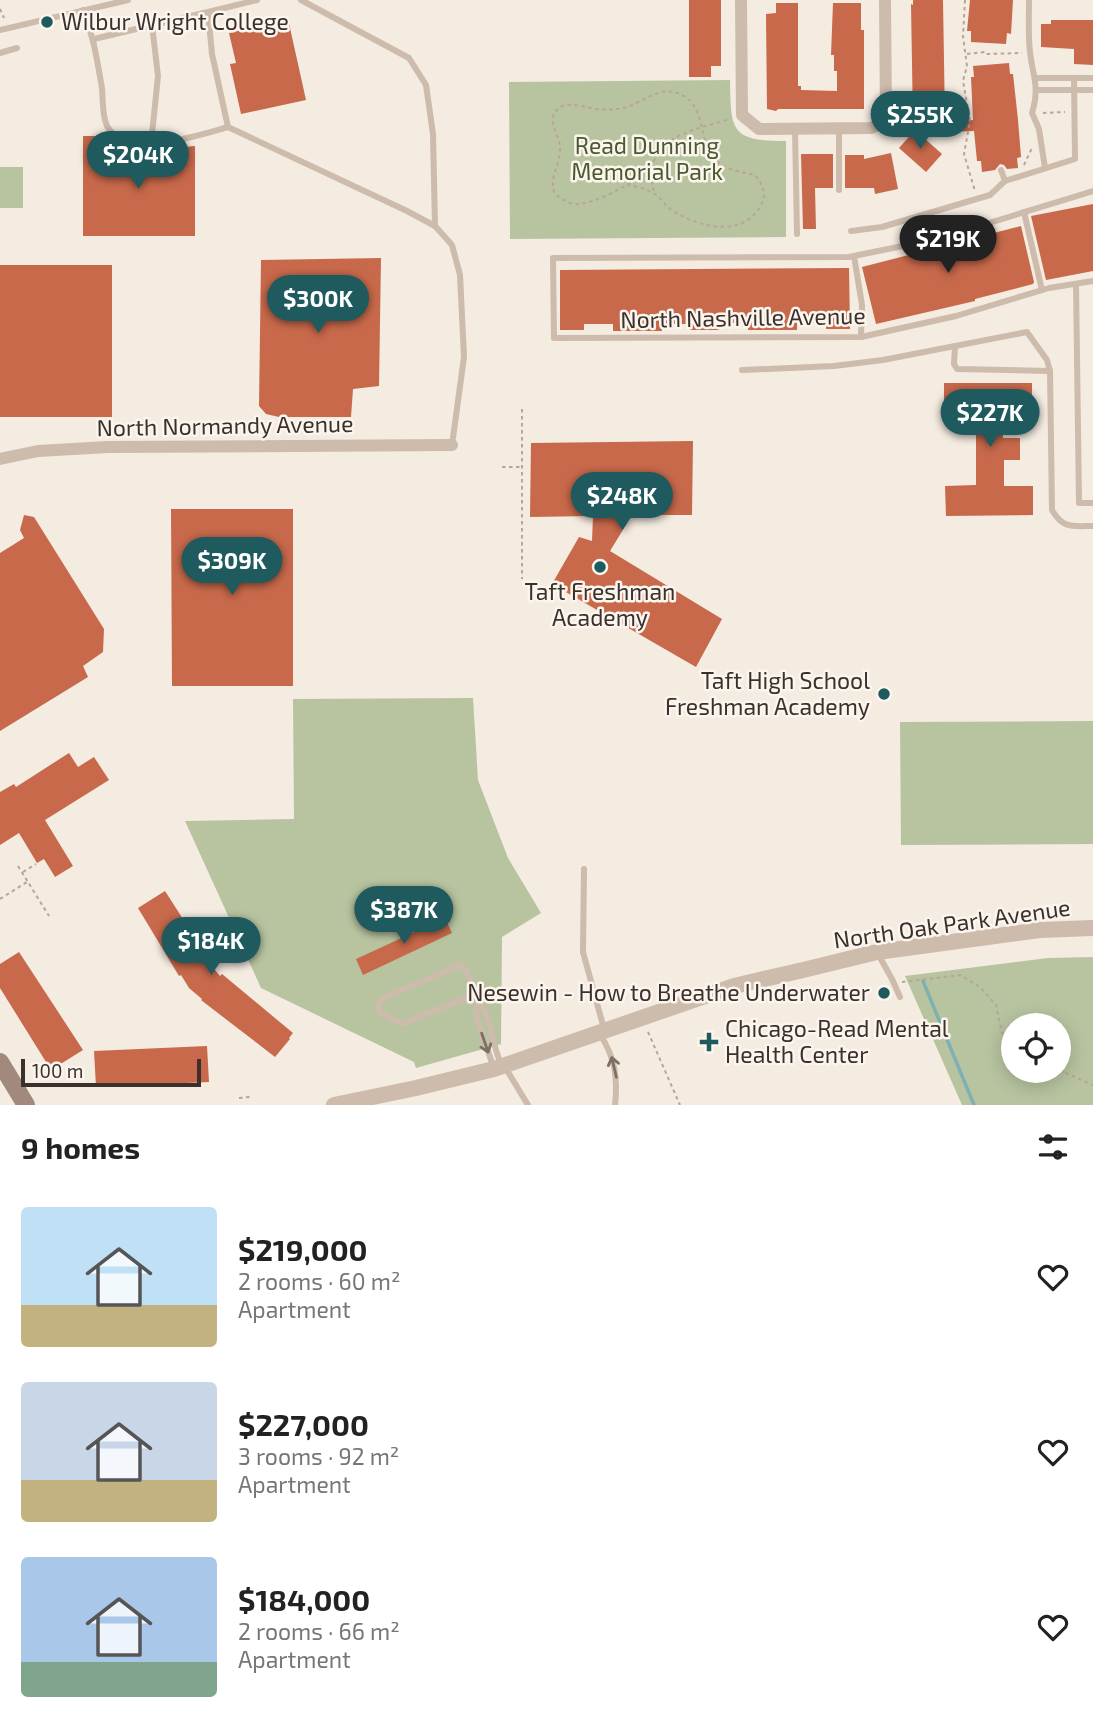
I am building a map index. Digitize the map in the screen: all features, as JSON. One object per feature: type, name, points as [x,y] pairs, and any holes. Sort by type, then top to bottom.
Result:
[{"type":"main road","points":[[0,1062],[26,1105]]},
{"type":"street","points":[[741,0],[742,115],[759,129],[871,128],[880,124],[886,117],[885,0]]},
{"type":"street","name":"North Normandy Avenue","points":[[0,459],[38,451],[108,447],[452,445]]},
{"type":"street","name":"North Oak Park Avenue","points":[[334,1105],[500,1067],[734,986],[877,953],[1040,930],[1093,928]]},
{"type":"lane","points":[[0,30],[128,0]]},
{"type":"lane","points":[[94,39],[257,0]]},
{"type":"lane","points":[[301,0],[409,58],[426,85],[433,134],[435,226]]},
{"type":"lane","points":[[1029,0],[1030,53],[1037,90],[1032,113],[1039,129],[1045,168]]},
{"type":"lane","points":[[83,10],[94,39],[107,125],[120,139],[151,144],[178,141],[228,127],[435,226],[452,245],[460,275],[464,357],[452,445]]},
{"type":"lane","points":[[208,12],[212,54],[228,127]]},
{"type":"lane","points":[[151,144],[158,76],[152,25]]},
{"type":"lane","points":[[0,52],[17,48]]},
{"type":"lane","points":[[1036,78],[1093,78]]},
{"type":"lane","points":[[851,231],[882,227],[990,195],[1005,181],[1075,159],[1074,78]]},
{"type":"lane","points":[[1037,90],[1093,90]]},
{"type":"lane","points":[[795,129],[797,234]]},
{"type":"lane","points":[[839,129],[839,190]]},
{"type":"lane","points":[[1001,170],[1005,181]]},
{"type":"lane","points":[[861,337],[862,305],[854,256],[937,239],[1093,191]]},
{"type":"lane","points":[[1024,212],[1042,290]]},
{"type":"lane","name":"North Nashville Avenue","points":[[854,256],[553,258],[554,338],[861,337],[956,316],[1042,290],[1093,281]]},
{"type":"lane","points":[[1076,284],[1079,503],[1093,503]]},
{"type":"lane","points":[[742,370],[834,366],[1027,332],[1047,360],[1050,371],[1052,510],[1059,522],[1071,526],[1093,526]]},
{"type":"lane","points":[[955,346],[954,364],[957,369],[1050,371]]},
{"type":"lane","points":[[584,869],[583,952],[601,1032],[614,1061],[617,1081],[615,1105]]},
{"type":"lane","points":[[877,953],[900,997]]},
{"type":"lane","points":[[477,997],[404,1023],[380,1013],[378,1008],[382,999],[462,966],[490,1019],[494,1049],[500,1067]]},
{"type":"lane","points":[[477,997],[476,1015],[500,1067],[528,1105]]},
{"type":"path","points":[[965,0],[963,36],[967,54],[963,81],[970,121],[964,154],[978,198]]},
{"type":"path","points":[[0,9],[5,19]]},
{"type":"path","points":[[967,54],[981,56],[1030,53]]},
{"type":"path","points":[[627,185],[654,193],[676,213],[726,229],[748,219],[763,200],[764,190],[755,176],[716,161],[696,108],[690,100],[671,91],[656,93],[616,110],[566,104],[554,114],[552,122],[560,142],[560,151],[551,182],[555,194],[573,204],[588,203],[627,185],[639,178],[652,164]]},
{"type":"path","points":[[654,193],[650,175],[652,164],[658,151],[668,142],[742,115]]},
{"type":"path","points":[[1018,176],[1030,155],[1032,143]]},
{"type":"path","points":[[522,409],[522,579]]},
{"type":"path","points":[[502,467],[522,467]]},
{"type":"path","points":[[22,873],[36,864]]},
{"type":"path","points":[[18,866],[49,916]]},
{"type":"path","points":[[0,899],[28,882]]},
{"type":"path","points":[[894,983],[960,975],[980,987],[996,1005],[1001,1028]]},
{"type":"path","points":[[648,1032],[680,1105]]},
{"type":"path","points":[[1071,1075],[1093,1085]]},
{"type":"path","points":[[239,1098],[250,1097]]},
{"type":"green space","name":"Read Dunning Memorial Park","points":[[730,80],[731,111],[737,130],[754,139],[786,141],[786,237],[510,239],[509,82]]},
{"type":"green space","points":[[0,167],[23,167],[23,208],[0,208]]},
{"type":"green space","points":[[473,698],[478,780],[508,858],[541,913],[502,937],[501,1044],[416,1068],[414,1062],[261,988],[185,821],[294,819],[293,699]]},
{"type":"green space","points":[[1093,721],[1093,844],[901,845],[900,722]]},
{"type":"green space","points":[[1093,957],[1093,1105],[962,1105],[905,976],[1048,958]]},
{"type":"building","points":[[689,0],[721,0],[721,66],[711,66],[711,77],[689,77]]},
{"type":"building","points":[[913,0],[943,0],[945,122],[913,123]]},
{"type":"building","points":[[970,0],[1013,0],[1011,34],[1007,33],[1006,44],[971,42],[971,31],[967,31]]},
{"type":"building","points":[[776,3],[798,3],[798,86],[801,86],[801,90],[837,91],[837,71],[834,71],[834,55],[831,55],[833,3],[861,3],[861,30],[864,30],[864,109],[767,109],[766,14],[776,13]]},
{"type":"building","points":[[288,19],[306,100],[241,114],[230,64],[236,63],[229,33]]},
{"type":"building","points":[[1051,20],[1093,20],[1093,65],[1074,64],[1074,49],[1041,47],[1041,24],[1051,24]]},
{"type":"building","points":[[1009,63],[1010,74],[1013,74],[1021,157],[1017,158],[1018,168],[1007,169],[1000,164],[995,170],[982,172],[981,161],[977,161],[974,131],[947,132],[947,121],[973,120],[973,66]]},
{"type":"building","points":[[915,130],[942,154],[926,172],[899,148]]},
{"type":"building","points":[[83,136],[97,136],[97,146],[126,146],[151,150],[195,146],[195,236],[83,236]]},
{"type":"building","points":[[891,153],[898,189],[875,194],[874,188],[845,188],[845,155],[864,155],[864,159]]},
{"type":"building","points":[[801,154],[833,154],[833,188],[815,188],[816,229],[803,229]]},
{"type":"building","points":[[1093,204],[1093,271],[1046,280],[1031,216]]},
{"type":"building","points":[[1021,226],[1033,284],[975,301],[876,324],[862,267]]},
{"type":"building","points":[[381,258],[379,386],[353,389],[351,417],[279,417],[266,414],[259,406],[261,260]]},
{"type":"building","points":[[0,265],[112,265],[112,417],[0,417]]},
{"type":"building","points":[[849,268],[850,329],[826,329],[826,323],[797,323],[797,330],[748,330],[748,323],[719,323],[719,330],[690,330],[690,324],[662,324],[662,331],[613,331],[613,324],[584,324],[584,330],[560,330],[560,270]]},
{"type":"building","points":[[944,383],[1032,383],[1032,412],[1003,412],[1003,438],[1020,438],[1020,460],[1004,460],[1004,486],[1033,486],[1033,515],[946,516],[945,486],[976,485],[976,412],[944,412]]},
{"type":"building","name":"Taft Freshman Academy","points":[[693,441],[692,515],[632,515],[610,551],[722,619],[696,667],[552,584],[579,537],[592,541],[593,516],[530,517],[531,443]]},
{"type":"building","points":[[171,509],[293,509],[293,686],[172,686]]},
{"type":"building","points":[[24,515],[34,517],[104,629],[103,652],[83,666],[88,677],[0,731],[0,553],[24,538],[20,530]]},
{"type":"building","points":[[69,753],[78,767],[94,757],[109,780],[45,820],[73,866],[55,877],[44,859],[37,863],[19,833],[0,845],[0,792],[14,784],[16,787]]},
{"type":"building","points":[[165,891],[208,958],[206,959],[220,976],[222,974],[293,1033],[275,1057],[201,1000],[181,975],[179,976],[138,908]]},
{"type":"building","points":[[445,918],[452,933],[363,975],[356,959]]},
{"type":"building","points":[[19,952],[83,1050],[51,1070],[0,988],[0,964]]},
{"type":"building","points":[[207,1046],[209,1082],[96,1087],[94,1051]]},
{"type":"waterway","points":[[923,981],[974,1105]]},
{"type":"place","name":"Wilbur Wright College","points":[[47,22]]},
{"type":"place","name":"Taft Freshman Academy","points":[[600,567]]},
{"type":"place","name":"Taft High School Freshman Academy","points":[[884,694]]},
{"type":"place","name":"Nesewin - How to Breathe Underwater","points":[[884,993]]},
{"type":"place","name":"Chicago-Read Mental Health Center","points":[[709,1042]]}]
